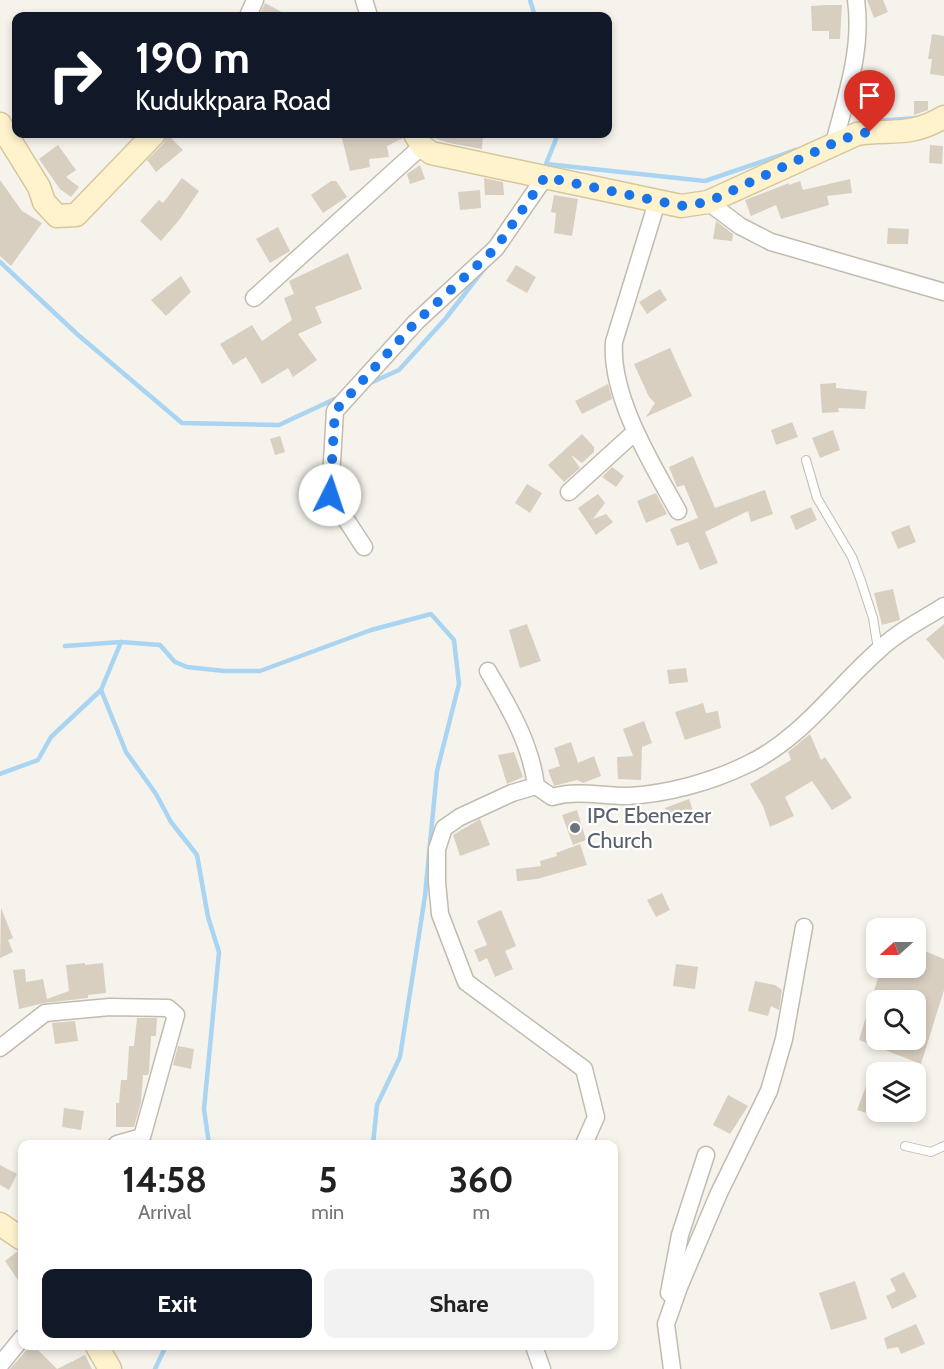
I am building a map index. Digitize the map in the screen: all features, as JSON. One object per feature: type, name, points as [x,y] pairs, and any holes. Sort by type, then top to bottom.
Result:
[{"type":"street","points":[[834,143],[856,52],[858,17],[856,0]]},
{"type":"street","points":[[254,298],[419,140],[432,153],[681,206],[708,202],[857,134],[924,129],[944,117]]},
{"type":"street","points":[[0,124],[39,187],[44,202],[57,216],[67,217],[76,215],[150,138]]},
{"type":"street","points":[[364,547],[330,495],[335,411],[416,322],[496,248],[545,177]]},
{"type":"street","points":[[657,202],[614,342],[613,360],[635,432],[678,511]]},
{"type":"street","points":[[708,202],[740,226],[771,242],[944,292]]},
{"type":"street","points":[[569,492],[635,432]]},
{"type":"street","points":[[488,671],[526,744],[533,763],[536,786],[552,797],[572,792],[625,796],[657,794],[748,764],[813,718],[878,650],[902,630],[944,606]]},
{"type":"street","points":[[536,786],[512,793],[444,828],[437,849],[436,882],[440,914],[466,982],[584,1069],[596,1116],[586,1140]]},
{"type":"street","points":[[666,1324],[706,1221],[769,1091],[784,1038],[804,927]]},
{"type":"street","points":[[0,1048],[45,1013],[110,1007],[168,1008],[176,1015],[142,1137],[131,1140]]},
{"type":"street","points":[[672,1369],[666,1324],[670,1284],[680,1235],[706,1155]]},
{"type":"street","points":[[0,1224],[18,1236]]},
{"type":"street","points":[[0,1365],[18,1343]]},
{"type":"street","points":[[100,1350],[110,1369]]},
{"type":"street","points":[[535,1350],[542,1369]]},
{"type":"lane","points":[[806,460],[817,498],[852,557],[873,618],[878,650]]},
{"type":"lane","points":[[905,1146],[932,1152],[944,1146]]},
{"type":"building","points":[[867,0],[883,0],[888,12],[874,18]]},
{"type":"building","points":[[265,3],[282,12],[261,12]]},
{"type":"building","points":[[842,5],[840,39],[829,39],[829,31],[812,31],[811,6]]},
{"type":"building","points":[[932,34],[944,36],[944,76],[930,74],[932,59],[928,59]]},
{"type":"building","points":[[914,101],[928,101],[928,110],[914,115]]},
{"type":"building","points":[[166,138],[171,138],[183,150],[156,172],[147,160],[164,143]]},
{"type":"building","points":[[342,138],[403,138],[387,146],[389,157],[369,159],[370,167],[350,171]]},
{"type":"building","points":[[434,138],[483,138],[482,149]]},
{"type":"building","points":[[58,145],[76,170],[66,177],[79,187],[71,197],[60,189],[39,159]]},
{"type":"building","points":[[930,145],[943,146],[942,164],[929,163]]},
{"type":"building","points":[[420,165],[425,179],[410,184],[407,174]]},
{"type":"building","points":[[182,178],[199,191],[180,219],[161,241],[140,221],[159,200],[163,203]]},
{"type":"building","points":[[484,178],[503,182],[504,195],[485,195]]},
{"type":"building","points":[[850,179],[852,193],[827,196],[829,205],[781,219],[776,205],[751,216],[745,200],[789,183],[789,185],[800,181],[803,190]]},
{"type":"building","points":[[0,180],[22,211],[42,223],[11,266],[0,256]]},
{"type":"building","points":[[331,181],[336,181],[347,197],[323,213],[311,195]]},
{"type":"building","points":[[480,190],[481,208],[460,210],[458,192]]},
{"type":"building","points":[[554,195],[578,199],[572,236],[554,233],[556,213],[551,212]]},
{"type":"building","points":[[716,221],[733,234],[732,241],[713,239]]},
{"type":"building","points":[[278,227],[290,251],[270,263],[256,239]]},
{"type":"building","points":[[888,228],[909,229],[908,244],[887,244]]},
{"type":"building","points":[[348,253],[362,289],[315,307],[322,323],[298,334],[317,360],[293,377],[288,368],[262,384],[246,357],[233,365],[220,344],[252,325],[262,341],[292,320],[284,298],[294,294],[289,281]]},
{"type":"building","points":[[516,265],[536,277],[527,293],[506,281]]},
{"type":"building","points":[[181,276],[191,292],[166,316],[151,300]]},
{"type":"building","points":[[660,289],[667,300],[647,314],[639,302]]},
{"type":"building","points":[[670,348],[692,396],[646,417],[655,403],[649,397],[634,364]]},
{"type":"building","points":[[836,383],[836,388],[867,391],[865,409],[838,408],[839,412],[822,413],[820,384]]},
{"type":"building","points":[[608,384],[612,399],[582,414],[575,401]]},
{"type":"building","points":[[792,422],[798,437],[776,445],[771,430]]},
{"type":"building","points":[[833,430],[840,450],[820,458],[812,438]]},
{"type":"building","points":[[582,434],[594,447],[594,452],[582,463],[571,455],[580,468],[564,482],[548,465]]},
{"type":"building","points":[[280,436],[285,452],[275,455],[270,439]]},
{"type":"building","points":[[693,456],[715,508],[765,490],[773,514],[751,522],[748,511],[705,532],[718,563],[700,570],[688,542],[677,546],[670,529],[698,518],[684,485],[677,487],[669,467]]},
{"type":"building","points":[[612,467],[624,476],[616,487],[602,477]]},
{"type":"building","points":[[527,484],[542,493],[530,513],[515,503]]},
{"type":"building","points":[[656,493],[667,514],[646,523],[637,501]]},
{"type":"building","points":[[598,494],[605,503],[593,519],[606,514],[613,522],[596,535],[578,508]]},
{"type":"building","points":[[811,507],[817,520],[796,530],[790,516]]},
{"type":"building","points":[[909,525],[916,542],[898,549],[891,532]]},
{"type":"building","points":[[893,589],[900,620],[882,625],[874,593]]},
{"type":"building","points":[[527,624],[541,661],[520,668],[509,630]]},
{"type":"building","points":[[944,624],[944,660],[926,639]]},
{"type":"building","points":[[686,668],[688,682],[669,684],[667,670]]},
{"type":"building","points":[[703,703],[706,713],[718,711],[721,728],[685,740],[675,712]]},
{"type":"building","points":[[644,721],[652,743],[642,747],[641,780],[618,779],[617,757],[633,756],[623,729]]},
{"type":"building","points":[[810,734],[821,760],[825,757],[852,798],[832,810],[812,781],[785,797],[794,816],[770,827],[763,806],[750,784],[791,760],[788,752]]},
{"type":"building","points":[[571,742],[578,763],[594,756],[601,776],[583,783],[577,780],[554,786],[548,770],[560,766],[554,748]]},
{"type":"building","points":[[514,752],[523,777],[507,784],[498,755]]},
{"type":"building","points":[[689,799],[694,814],[670,823],[665,808]]},
{"type":"building","name":"IPC Ebenezer Church","points":[[577,810],[586,840],[573,845],[562,815]]},
{"type":"building","points":[[480,819],[490,845],[460,856],[453,835]]},
{"type":"building","points":[[580,844],[587,865],[537,879],[517,881],[516,869],[541,866],[540,861],[557,856],[556,853]]},
{"type":"building","points":[[662,893],[670,910],[656,917],[647,900]]},
{"type":"building","points":[[1,908],[13,938],[8,940],[13,952],[0,958]]},
{"type":"building","points":[[501,910],[516,946],[505,951],[513,969],[495,977],[487,958],[479,962],[474,950],[487,945],[477,921]]},
{"type":"building","points":[[926,952],[944,959],[944,990],[926,1048],[926,990],[874,990],[878,978],[926,978]]},
{"type":"building","points":[[85,963],[85,965],[103,963],[106,993],[19,1009],[13,970],[25,969],[26,982],[43,979],[47,999],[69,991],[66,965]]},
{"type":"building","points":[[676,964],[698,967],[695,989],[673,986]]},
{"type":"building","points":[[755,981],[775,985],[782,990],[779,1010],[771,1006],[768,1016],[748,1011]]},
{"type":"building","points":[[866,1017],[866,1043],[859,1040]]},
{"type":"building","points":[[137,1018],[157,1018],[156,1036],[151,1036],[149,1072],[148,1075],[143,1075],[141,1102],[134,1127],[116,1127],[116,1103],[119,1103],[121,1080],[127,1080],[129,1046],[134,1046]]},
{"type":"building","points":[[75,1021],[78,1041],[55,1044],[52,1023]]},
{"type":"building","points":[[178,1046],[194,1049],[191,1069],[173,1065]]},
{"type":"building","points":[[885,1050],[925,1050],[922,1062]]},
{"type":"building","points":[[866,1086],[866,1113],[857,1110]]},
{"type":"building","points":[[728,1095],[748,1106],[730,1134],[713,1125]]},
{"type":"building","points":[[64,1108],[84,1111],[81,1130],[62,1127]]},
{"type":"building","points":[[0,1165],[17,1174],[9,1190],[0,1185]]},
{"type":"building","points":[[18,1251],[18,1280],[5,1261]]},
{"type":"building","points":[[904,1272],[917,1297],[892,1309],[886,1296],[896,1291],[890,1279]]},
{"type":"building","points":[[855,1281],[867,1319],[831,1330],[819,1293]]},
{"type":"building","points":[[916,1324],[925,1344],[901,1354],[898,1347],[887,1349],[884,1338]]},
{"type":"building","points":[[27,1350],[38,1350],[57,1369],[10,1369]]},
{"type":"building","points":[[85,1355],[92,1369],[57,1369]]},
{"type":"waterway","points":[[530,0],[534,12]]},
{"type":"waterway","points":[[877,121],[917,118]]},
{"type":"waterway","points":[[556,138],[546,164],[705,181],[796,150]]},
{"type":"waterway","points":[[0,262],[77,334],[182,423],[279,425],[339,397]]},
{"type":"waterway","points":[[368,384],[399,370],[446,318],[484,269]]},
{"type":"waterway","points":[[65,646],[121,642],[160,645],[175,662],[187,667],[224,671],[260,671],[371,630],[431,614],[454,640],[459,684],[437,771],[425,896],[400,1057],[377,1105],[373,1140]]},
{"type":"waterway","points":[[121,642],[101,690],[126,752],[156,794],[171,822],[197,855],[208,917],[219,952],[204,1109],[208,1140]]},
{"type":"waterway","points":[[0,774],[38,760],[51,737],[101,690]]},
{"type":"waterway","points":[[155,1369],[164,1350]]},
{"type":"place","name":"IPC Ebenezer Church","points":[[575,828]]},
{"type":"route","points":[[330,495],[335,411],[416,322],[496,248],[545,177],[681,206],[708,202],[834,143],[857,134],[870,132]]}]
